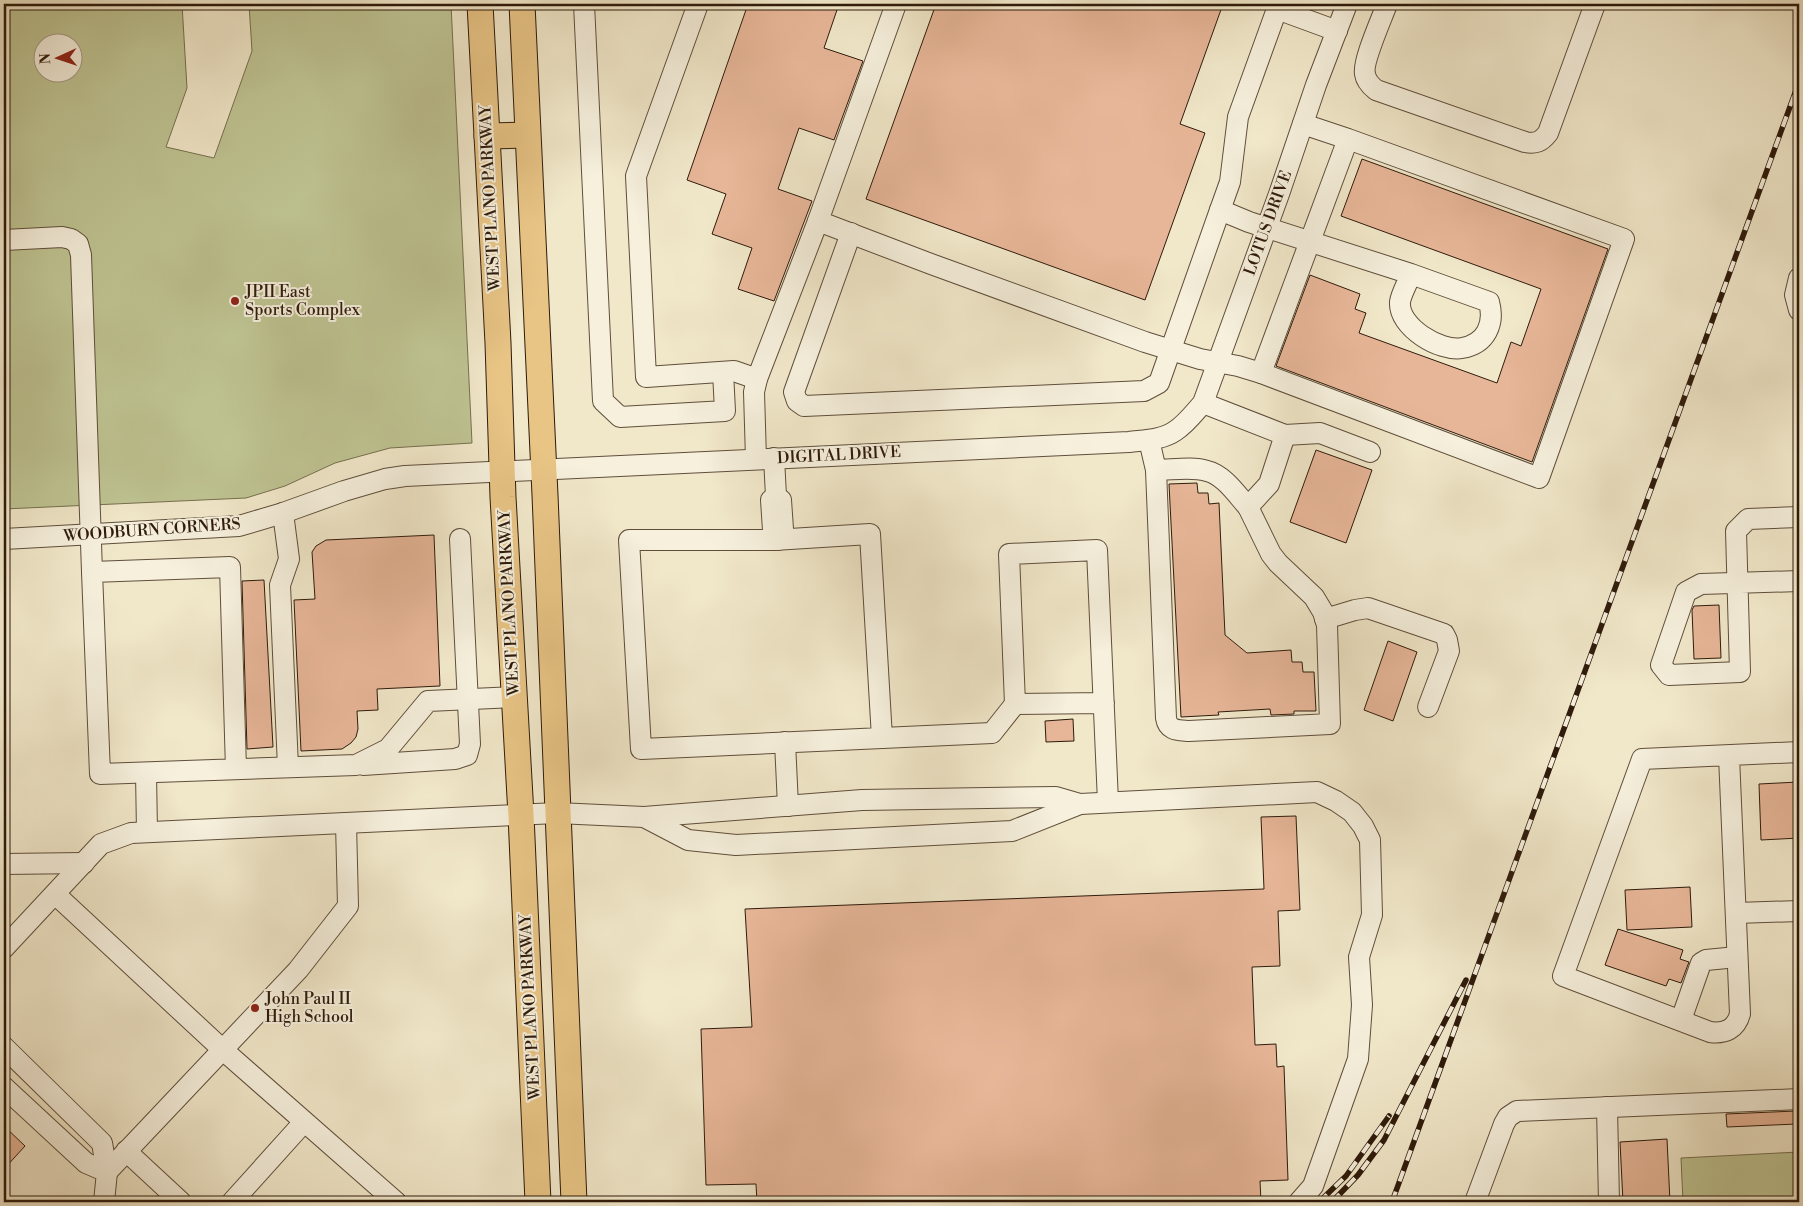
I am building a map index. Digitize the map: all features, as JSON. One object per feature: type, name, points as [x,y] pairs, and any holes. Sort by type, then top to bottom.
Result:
[{"type":"main road","name":"WEST PLANO PARKWAY","points":[[480,4],[498,344],[502,471],[521,815],[538,1202]]},
{"type":"main road","points":[[522,4],[544,470],[574,1202]]},
{"type":"main road","points":[[487,136],[527,134]]},
{"type":"street","points":[[584,4],[603,402],[620,417],[725,411],[723,372]]},
{"type":"street","points":[[698,4],[636,176],[646,376],[734,371],[757,379]]},
{"type":"street","points":[[778,540],[783,530],[781,500],[776,496],[765,458],[754,392],[757,379],[818,221],[896,4]]},
{"type":"street","name":"LOTUS DRIVE","points":[[1174,432],[1203,403],[1347,4]]},
{"type":"street","points":[[1387,4],[1366,63],[1364,74],[1368,83],[1376,90],[1525,142],[1534,143],[1542,140],[1548,133],[1595,4]]},
{"type":"street","points":[[851,233],[794,392],[797,401],[804,406],[1144,391],[1159,383],[1230,182],[1238,117],[1277,9],[1336,31]]},
{"type":"street","points":[[818,221],[1170,350],[1261,373],[1539,478],[1624,239],[1303,124]]},
{"type":"street","points":[[1261,373],[1348,139]]},
{"type":"street","points":[[1220,210],[1266,227],[1411,274],[1489,302],[1492,312],[1491,326],[1484,336],[1462,348],[1450,348],[1420,336],[1406,321],[1402,314],[1400,302],[1411,274]]},
{"type":"street","points":[[4,240],[71,239],[78,244],[81,255],[100,774],[356,765],[455,759],[467,755],[470,744],[460,539]]},
{"type":"street","points":[[1799,278],[1795,295],[1799,310]]},
{"type":"street","points":[[1203,403],[1285,434],[1320,432],[1370,452]]},
{"type":"street","name":"DIGITAL DRIVE","points":[[502,471],[1119,443],[1149,440],[1174,432]]},
{"type":"street","points":[[1248,507],[1269,484],[1285,434]]},
{"type":"street","points":[[1149,440],[1156,470],[1167,724],[1171,728],[1189,731],[1330,724],[1327,625],[1314,597],[1278,563],[1248,507],[1216,475],[1208,471],[1188,469],[1156,470]]},
{"type":"street","name":"WOODBURN CORNERS","points":[[4,539],[239,526],[385,479],[405,476],[502,471]]},
{"type":"street","points":[[283,513],[289,559],[280,585],[288,767]]},
{"type":"street","points":[[1799,517],[1748,519],[1736,531],[1736,583],[1740,672],[1669,674],[1661,665],[1686,592],[1701,584],[1736,583],[1799,581]]},
{"type":"street","points":[[882,738],[870,534],[778,540],[629,540],[641,749],[882,738],[992,732],[1015,704],[1009,554],[1097,550],[1108,802]]},
{"type":"street","points":[[92,572],[230,567],[236,770]]},
{"type":"street","points":[[1325,619],[1354,610],[1368,608],[1444,634],[1448,640],[1449,651],[1428,707]]},
{"type":"street","points":[[356,765],[388,749],[428,701],[514,697]]},
{"type":"street","points":[[1015,704],[1104,703]]},
{"type":"street","points":[[786,742],[788,806]]},
{"type":"street","points":[[1729,756],[1740,1014],[1738,1021],[1733,1027],[1718,1033],[1710,1032],[1563,976],[1642,759],[1799,752]]},
{"type":"street","points":[[146,773],[147,832]]},
{"type":"street","points":[[644,817],[688,840],[736,845],[1012,831],[1080,804],[1317,792],[1336,801],[1352,812],[1363,826],[1370,840],[1372,915],[1359,957],[1362,1006],[1358,1059],[1313,1186],[1299,1202]]},
{"type":"street","points":[[4,948],[101,844],[131,833],[557,813],[644,817],[862,800],[1056,797],[1080,804]]},
{"type":"street","points":[[106,1172],[298,970],[348,906],[346,823]]},
{"type":"street","points":[[4,864],[84,863]]},
{"type":"street","points":[[55,894],[223,1050],[396,1202]]},
{"type":"street","points":[[1736,914],[1799,911]]},
{"type":"street","points":[[1680,1020],[1701,963],[1706,960],[1738,957]]},
{"type":"street","points":[[4,1047],[102,1143],[106,1172],[104,1202]]},
{"type":"street","points":[[4,1088],[86,1163],[106,1172]]},
{"type":"street","points":[[1475,1202],[1504,1124],[1512,1113],[1517,1111],[1799,1099]]},
{"type":"street","points":[[1606,1107],[1609,1202]]},
{"type":"street","points":[[232,1202],[304,1122]]},
{"type":"street","points":[[126,1151],[181,1202]]},
{"type":"green space","name":"JPII East Sports Complex","points":[[4,4],[182,4],[187,88],[166,147],[214,158],[252,51],[249,4],[451,4],[472,443],[390,448],[335,463],[285,486],[246,498],[4,509]]},
{"type":"green space","points":[[1799,1152],[1799,1202],[1683,1202],[1681,1158]]},
{"type":"building","points":[[748,4],[839,4],[824,48],[863,61],[834,140],[799,128],[778,189],[812,201],[774,301],[738,289],[752,248],[712,234],[726,194],[687,180]]},
{"type":"building","points":[[936,4],[1223,4],[1180,124],[1205,133],[1145,300],[866,199]]},
{"type":"building","points":[[1362,159],[1608,249],[1532,462],[1276,366],[1310,275],[1360,294],[1355,309],[1366,313],[1359,333],[1497,383],[1511,342],[1521,346],[1541,289],[1341,216]]},
{"type":"building","points":[[1316,450],[1372,470],[1346,543],[1290,522]]},
{"type":"building","points":[[1197,483],[1198,493],[1208,493],[1209,504],[1219,503],[1225,635],[1247,653],[1291,650],[1292,662],[1302,662],[1303,672],[1314,672],[1316,711],[1294,711],[1294,714],[1271,715],[1270,709],[1218,712],[1219,715],[1181,717],[1169,484]]},
{"type":"building","points":[[434,535],[440,686],[377,689],[378,710],[357,711],[358,729],[356,737],[351,743],[342,749],[301,751],[294,600],[315,599],[312,552],[316,546],[326,540]]},
{"type":"building","points":[[264,580],[273,747],[247,749],[242,581]]},
{"type":"building","points":[[1719,605],[1721,658],[1694,659],[1692,610],[1694,606]]},
{"type":"building","points":[[1388,641],[1417,652],[1393,721],[1364,710]]},
{"type":"building","points":[[1073,719],[1074,741],[1046,742],[1045,721]]},
{"type":"building","points":[[1799,782],[1799,838],[1761,840],[1759,784]]},
{"type":"building","points":[[1296,816],[1300,910],[1278,911],[1280,966],[1252,967],[1255,1045],[1276,1044],[1277,1067],[1284,1066],[1288,1180],[1260,1181],[1261,1202],[757,1202],[756,1184],[706,1185],[701,1029],[752,1027],[745,909],[1264,889],[1261,817]]},
{"type":"building","points":[[1690,887],[1692,927],[1627,930],[1625,890]]},
{"type":"building","points":[[1618,929],[1683,950],[1680,959],[1689,962],[1681,983],[1669,979],[1666,986],[1605,965]]},
{"type":"building","points":[[1796,1111],[1797,1124],[1727,1127],[1726,1114]]},
{"type":"building","points":[[4,1126],[25,1146],[4,1169]]},
{"type":"building","points":[[1667,1139],[1670,1202],[1623,1202],[1620,1142]]},
{"type":"railway","points":[[1392,1202],[1799,82]]},
{"type":"railway","points":[[1332,1202],[1358,1175],[1384,1140],[1466,980]]},
{"type":"railway","points":[[1319,1202],[1346,1176],[1389,1116]]},
{"type":"place","name":"JPII East Sports Complex","points":[[235,301]]},
{"type":"place","name":"John Paul II High School","points":[[255,1008]]}]
